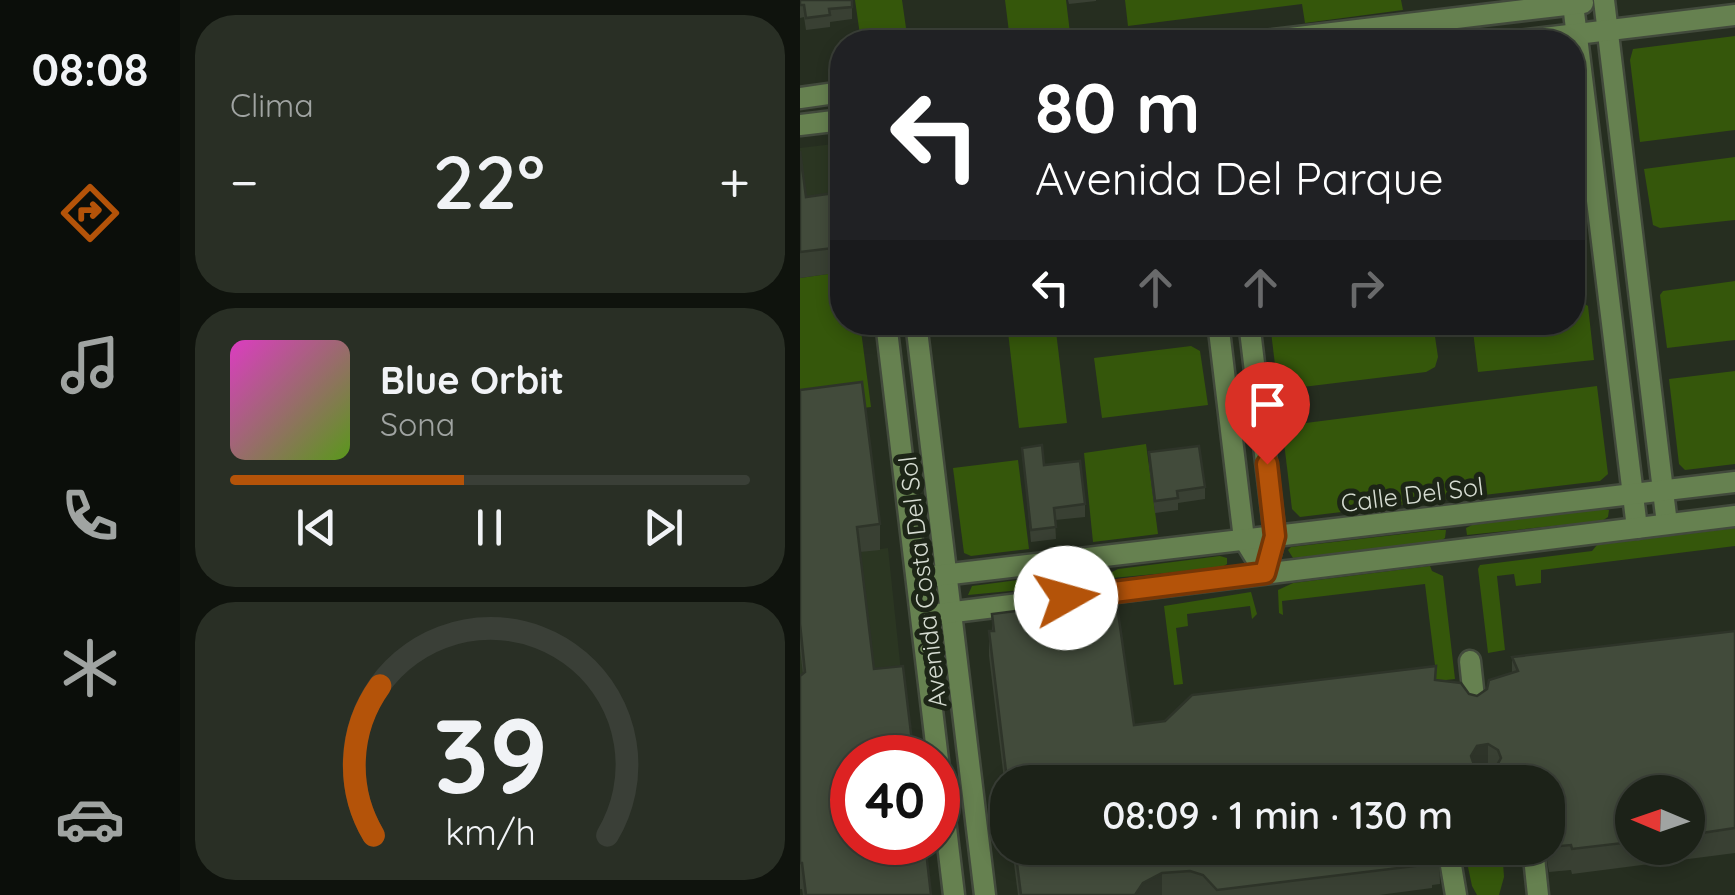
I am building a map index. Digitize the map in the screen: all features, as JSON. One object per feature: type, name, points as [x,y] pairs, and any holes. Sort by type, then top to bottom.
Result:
[{"type":"street","points":[[1356,30],[1604,0],[1667,524]]},
{"type":"street","points":[[1573,4],[1576,30]]},
{"type":"street","points":[[1585,33],[1735,16]]},
{"type":"street","points":[[800,98],[830,94]]},
{"type":"street","points":[[1585,101],[1636,528]]},
{"type":"street","points":[[800,125],[830,121]]},
{"type":"street","name":"Avenida Costa Del Sol","points":[[888,335],[954,895]]},
{"type":"street","name":"Avenida Costa Del Sol","points":[[918,335],[985,895]]},
{"type":"street","points":[[1220,335],[1244,539],[1265,573]]},
{"type":"street","points":[[1252,335],[1275,536],[1265,573]]},
{"type":"street","name":"Calle Del Sol","points":[[917,578],[1735,482]]},
{"type":"street","points":[[922,616],[1735,516]]},
{"type":"street","points":[[1098,556],[1104,593]]},
{"type":"street","points":[[1470,661],[1476,707]]},
{"type":"street","points":[[1451,865],[1456,895]]},
{"type":"street","points":[[1535,865],[1538,895]]},
{"type":"shaded area","points":[[830,144],[830,274],[800,278],[800,148]]},
{"type":"shaded area","points":[[888,548],[903,691],[800,703],[800,560]]},
{"type":"green space","points":[[855,0],[902,0],[906,30],[859,30]]},
{"type":"green space","points":[[1005,0],[1066,0],[1070,30],[1009,30]]},
{"type":"green space","points":[[1125,0],[1401,0],[1403,10],[1305,23],[1302,4],[1128,26]]},
{"type":"green space","points":[[1735,36],[1735,130],[1640,142],[1630,60],[1633,49]]},
{"type":"green space","points":[[1735,157],[1735,220],[1660,228],[1653,225],[1644,169]]},
{"type":"green space","points":[[830,274],[830,335],[862,335],[871,407],[800,416],[800,278]]},
{"type":"green space","points":[[1735,281],[1735,340],[1667,348],[1660,295],[1663,291]]},
{"type":"green space","points":[[1585,304],[1588,306],[1594,360],[1478,372],[1473,335],[1585,335]]},
{"type":"green space","points":[[1008,335],[1056,335],[1067,423],[1019,428]]},
{"type":"green space","points":[[1271,335],[1435,335],[1438,357],[1435,367],[1426,372],[1278,390]]},
{"type":"green space","points":[[1191,346],[1200,351],[1208,405],[1102,418],[1094,358]]},
{"type":"green space","points":[[1735,371],[1735,464],[1685,470],[1679,464],[1669,379]]},
{"type":"green space","points":[[1597,386],[1608,474],[1600,481],[1300,517],[1292,509],[1282,426]]},
{"type":"green space","points":[[1146,444],[1158,534],[1093,542],[1084,453]]},
{"type":"green space","points":[[1018,460],[1029,549],[971,556],[964,553],[953,468]]},
{"type":"green space","points":[[1609,510],[1602,521],[1467,535],[1466,528],[1472,525]]},
{"type":"green space","points":[[1735,528],[1735,546],[1541,570],[1541,583],[1516,586],[1514,574],[1497,576],[1505,650],[1488,653],[1480,565]]},
{"type":"green space","points":[[1446,530],[1445,538],[1439,542],[1293,558],[1288,550],[1291,547]]},
{"type":"green space","points":[[1227,558],[1227,564],[1221,568],[1112,578],[1112,572],[1118,569]]},
{"type":"green space","points":[[1430,566],[1443,576],[1455,679],[1382,687],[1436,673],[1425,584],[1282,601],[1283,615],[1279,613],[1278,590],[1293,583]]},
{"type":"green space","points":[[1079,575],[1079,581],[1072,585],[968,595],[972,586]]},
{"type":"green space","points":[[1251,592],[1257,614],[1252,619],[1250,606],[1187,614],[1188,626],[1176,628],[1183,684],[1174,685],[1164,606]]},
{"type":"green space","points":[[1468,865],[1503,865],[1499,895],[1477,895]]},
{"type":"building","points":[[800,0],[852,0],[852,7],[829,9],[830,15],[806,18]]},
{"type":"building","points":[[800,151],[806,197],[830,194],[830,248],[800,252]]},
{"type":"building","points":[[862,382],[880,524],[857,527],[874,669],[903,666],[911,735],[830,735],[830,865],[928,865],[931,895],[806,895],[800,863],[800,676],[805,672],[800,624],[800,390]]},
{"type":"building","points":[[1042,445],[1044,465],[1080,461],[1085,504],[1054,508],[1056,527],[1031,530],[1022,448]]},
{"type":"building","points":[[1199,446],[1205,487],[1177,491],[1178,498],[1155,501],[1149,452]]},
{"type":"building","points":[[1116,598],[1134,725],[1165,721],[1192,695],[1436,666],[1435,680],[1461,683],[1469,694],[1477,696],[1487,689],[1489,680],[1518,671],[1512,657],[1735,631],[1735,828],[1705,832],[1705,775],[1615,775],[1615,844],[1572,849],[1571,845],[1565,846],[1565,765],[1497,765],[1501,758],[1498,750],[1488,744],[1477,746],[1471,756],[1474,765],[1005,765],[989,631],[994,631],[992,614]]},
{"type":"building","points":[[1017,865],[1424,865],[1217,890],[1203,875],[1190,871],[1162,873],[1143,883],[1135,895],[1021,895]]},
{"type":"route","points":[[1066,598],[1265,573],[1275,536],[1267,464]]}]
